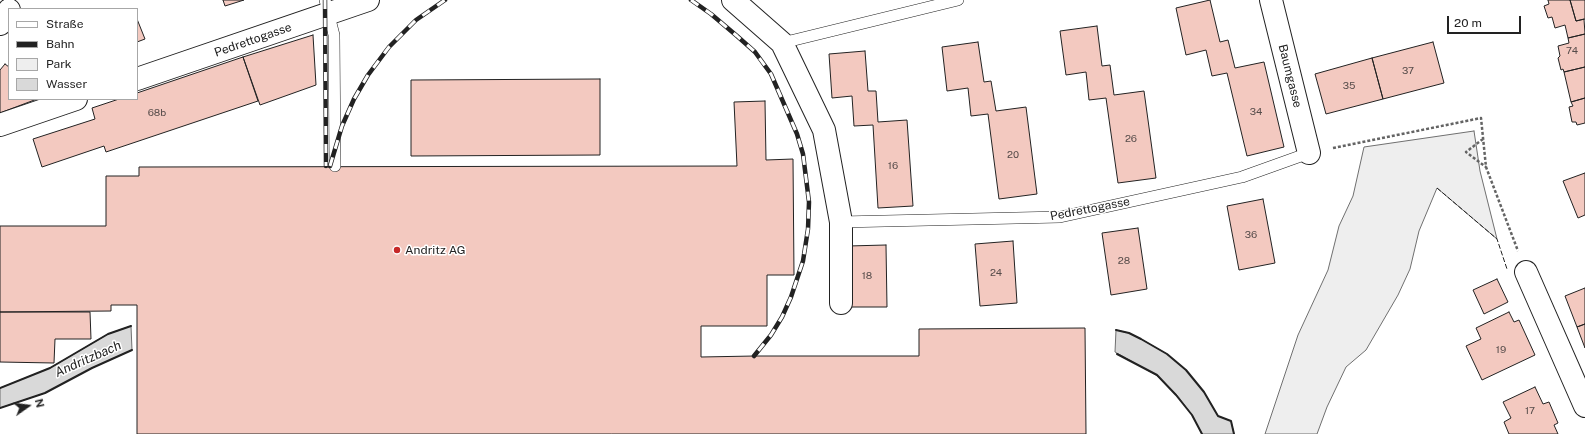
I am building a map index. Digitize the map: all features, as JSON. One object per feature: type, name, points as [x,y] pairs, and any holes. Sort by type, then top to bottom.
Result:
[{"type":"street","name":"Pedrettogasse","points":[[138,79],[328,7],[368,0]]},
{"type":"street","points":[[733,0],[782,43],[824,130],[841,222],[841,303]]},
{"type":"street","name":"Baumgasse","points":[[1271,0],[1309,153]]},
{"type":"street","points":[[0,24],[8,12]]},
{"type":"street","points":[[0,125],[73,100]]},
{"type":"street","points":[[1526,272],[1585,406]]},
{"type":"lane","points":[[782,43],[958,0]]},
{"type":"lane","points":[[328,7],[334,35],[334,166]]},
{"type":"lane","name":"Pedrettogasse","points":[[841,222],[1060,217],[1242,177],[1309,153]]},
{"type":"path","points":[[1309,153],[1481,118],[1486,167],[1526,272]]},
{"type":"path","points":[[1483,139],[1466,152],[1486,167]]},
{"type":"green space","points":[[1474,131],[1480,171],[1497,239],[1437,188],[1419,231],[1410,269],[1398,295],[1366,350],[1346,367],[1327,407],[1317,434],[1265,434],[1298,335],[1328,270],[1339,226],[1353,196],[1364,147]]},
{"type":"water","name":"Andritzbach","points":[[131,326],[132,350],[92,368],[45,393],[0,408],[0,388],[50,368],[108,334]]},
{"type":"water","points":[[1116,330],[1129,333],[1141,339],[1167,354],[1186,370],[1204,392],[1218,416],[1231,421],[1234,434],[1202,434],[1192,415],[1177,395],[1156,375],[1115,352]]},
{"type":"building","points":[[223,0],[244,0],[225,6]]},
{"type":"building","points":[[1210,0],[1220,42],[1228,40],[1235,68],[1264,62],[1284,147],[1247,156],[1227,73],[1212,76],[1206,50],[1186,55],[1176,8]]},
{"type":"building","points":[[1548,0],[1570,0],[1576,21],[1584,19],[1585,34],[1568,38],[1565,25],[1555,28],[1552,17],[1548,18],[1544,6],[1549,4]]},
{"type":"building","points":[[1570,0],[1585,0],[1585,19],[1576,21]]},
{"type":"building","points":[[138,22],[145,39],[138,42]]},
{"type":"building","points":[[1097,26],[1102,66],[1110,65],[1114,95],[1144,91],[1156,178],[1118,183],[1106,98],[1089,100],[1086,72],[1066,75],[1060,31]]},
{"type":"building","points":[[1585,34],[1585,67],[1564,72],[1563,69],[1561,70],[1558,58],[1560,56],[1558,46],[1569,43],[1568,38]]},
{"type":"building","points":[[313,35],[316,85],[260,105],[243,57]]},
{"type":"building","points":[[978,42],[984,82],[991,81],[996,111],[1026,107],[1037,194],[999,199],[988,114],[971,116],[968,88],[947,91],[942,47]]},
{"type":"building","points":[[1433,42],[1444,83],[1383,99],[1372,58]]},
{"type":"building","points":[[865,51],[868,91],[876,91],[878,122],[907,120],[913,206],[878,208],[873,125],[854,126],[852,96],[832,98],[829,54]]},
{"type":"building","points":[[243,57],[258,101],[106,152],[104,146],[42,167],[33,139],[95,119],[92,108],[116,100],[138,100],[138,93]]},
{"type":"building","points":[[1372,58],[1383,99],[1326,114],[1315,74]]},
{"type":"building","points":[[5,64],[8,66],[8,100],[34,100],[0,113],[0,70]]},
{"type":"building","points":[[1585,67],[1585,98],[1571,102],[1564,72]]},
{"type":"building","points":[[600,79],[600,155],[411,156],[411,80]]},
{"type":"building","points":[[1585,98],[1585,123],[1577,125],[1576,122],[1572,122],[1569,107],[1573,106],[1571,102]]},
{"type":"building","name":"Andritz AG","points":[[765,101],[766,160],[793,159],[794,275],[767,275],[767,326],[701,326],[701,357],[919,356],[919,329],[1085,328],[1086,434],[137,434],[137,305],[111,305],[111,311],[0,312],[0,226],[106,226],[106,176],[139,176],[139,167],[737,166],[734,102]]},
{"type":"building","points":[[1585,173],[1585,215],[1578,218],[1563,181]]},
{"type":"building","points":[[1263,199],[1275,263],[1239,270],[1227,206]]},
{"type":"building","points":[[1138,228],[1147,289],[1111,295],[1102,233]]},
{"type":"building","points":[[1013,241],[1017,303],[980,306],[975,244]]},
{"type":"building","points":[[886,245],[887,307],[849,307],[848,246]]},
{"type":"building","points":[[1497,279],[1508,302],[1484,314],[1473,290]]},
{"type":"building","points":[[1585,288],[1585,324],[1577,327],[1565,296]]},
{"type":"building","points":[[0,312],[90,312],[91,339],[55,339],[54,363],[0,362]]},
{"type":"building","points":[[1509,312],[1514,322],[1519,320],[1535,355],[1482,380],[1466,346],[1481,339],[1476,328]]},
{"type":"building","points":[[1585,324],[1585,348],[1577,327]]},
{"type":"building","points":[[1535,387],[1543,404],[1549,402],[1558,423],[1554,425],[1558,434],[1509,434],[1504,422],[1511,418],[1503,402]]},
{"type":"railway","points":[[325,0],[326,166]]},
{"type":"railway","points":[[330,166],[342,126],[354,99],[368,75],[389,47],[416,20],[445,0]]},
{"type":"railway","points":[[691,0],[711,14],[755,52],[771,74],[797,134],[803,154],[809,202],[808,229],[803,261],[791,297],[782,317],[771,335],[754,356]]},
{"type":"fence","points":[[1437,188],[1497,239],[1507,269]]},
{"type":"wall","points":[[0,388],[50,368],[108,334],[131,326]]},
{"type":"wall","points":[[1116,330],[1129,333],[1141,339],[1167,354],[1186,370],[1204,392],[1218,416],[1231,421],[1234,434]]},
{"type":"wall","points":[[0,408],[45,393],[92,368],[132,350]]},
{"type":"wall","points":[[1117,354],[1157,375],[1192,415],[1202,434]]},
{"type":"place","name":"Andritz AG","points":[[397,250]]}]
